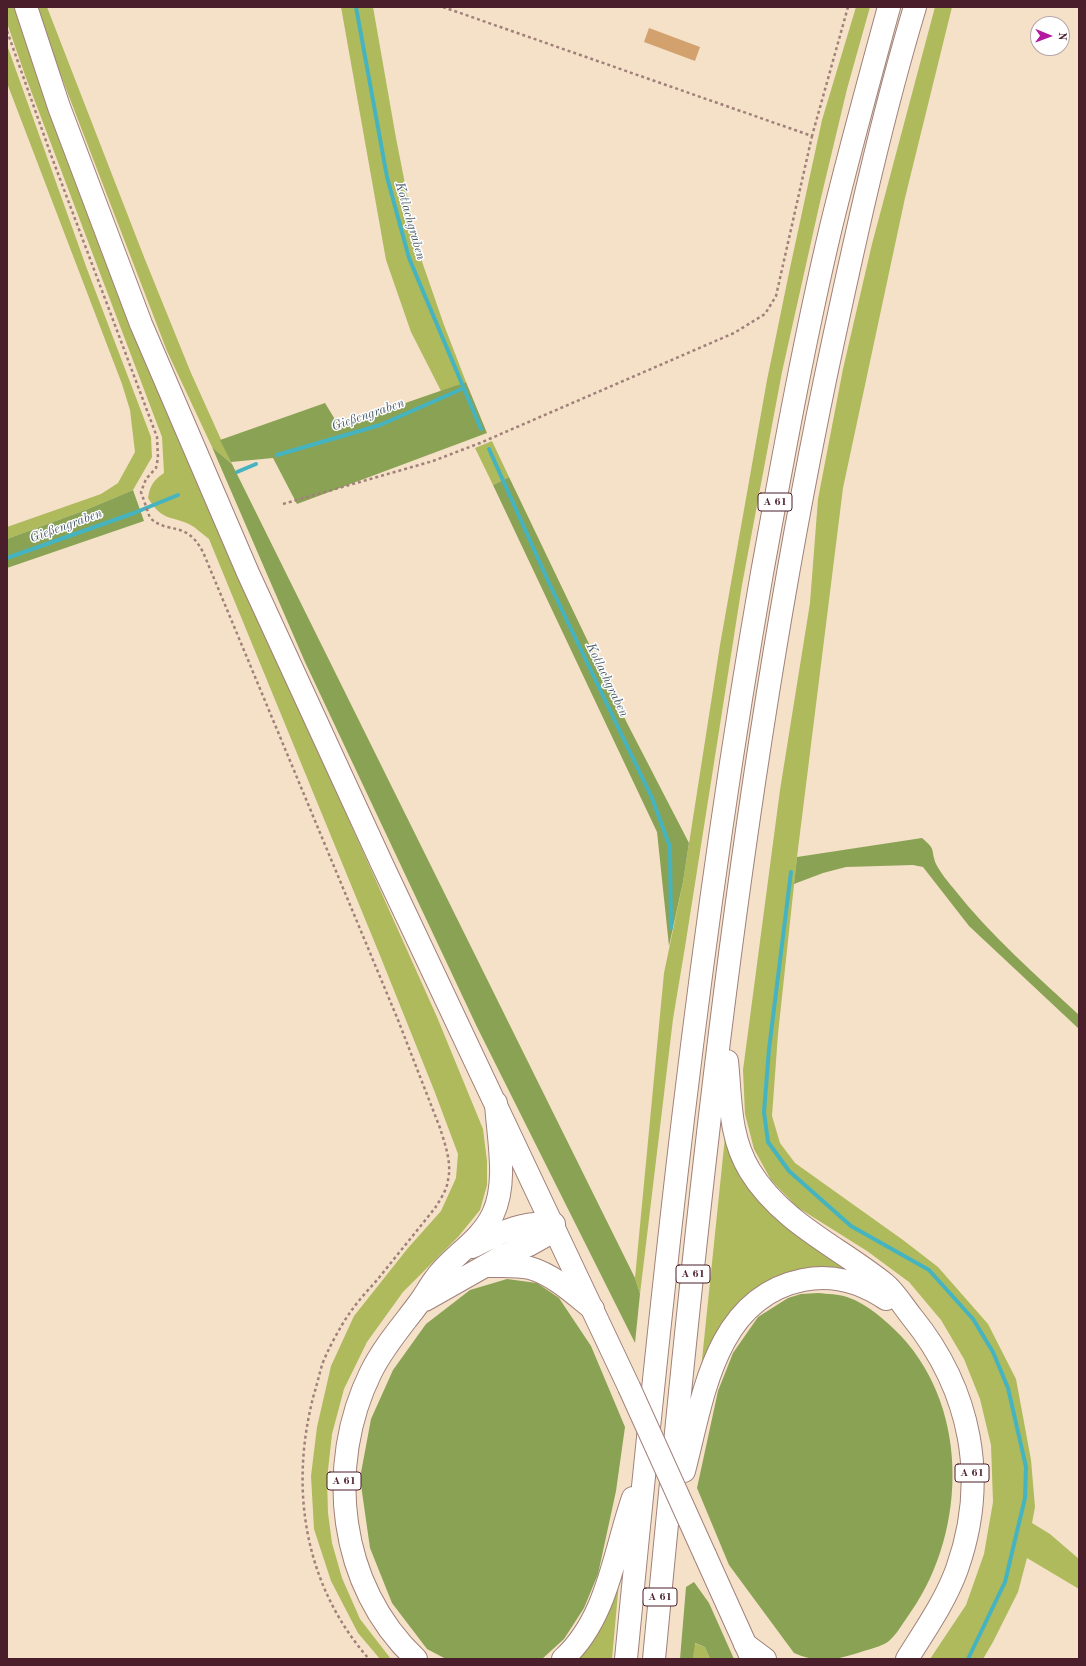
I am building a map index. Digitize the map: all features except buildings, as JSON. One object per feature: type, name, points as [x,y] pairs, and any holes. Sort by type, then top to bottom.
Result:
[{"type":"main road","points":[[26,7],[60,107],[141,324],[248,573],[382,864],[618,1361],[749,1652],[765,1659]]},
{"type":"main road","name":"A 61","points":[[626,1659],[645,1464],[677,1169],[740,698],[796,390],[831,230],[889,7]]},
{"type":"main road","name":"A 61","points":[[654,1659],[702,1178],[758,756],[780,616],[806,469],[857,232],[914,7]]},
{"type":"main road","name":"A 61","points":[[723,1012],[731,1116],[741,1153],[749,1170],[766,1194],[787,1215],[818,1238],[864,1268],[887,1286],[934,1346],[953,1383],[965,1419],[972,1466],[970,1516],[963,1550],[945,1595],[907,1659]]},
{"type":"main road","name":"A 61","points":[[416,1659],[390,1630],[381,1617],[359,1571],[352,1548],[347,1525],[344,1478],[349,1434],[360,1396],[382,1353],[395,1333],[419,1303],[436,1278],[481,1233],[492,1215],[498,1200],[501,1174],[496,1103]]},
{"type":"main road","name":"A 61","points":[[464,1251],[521,1225],[539,1223],[554,1224]]},
{"type":"main road","name":"A 61","points":[[419,1303],[463,1277],[545,1236],[554,1224]]},
{"type":"main road","name":"A 61","points":[[486,1266],[517,1266],[530,1268],[544,1274],[593,1309]]},
{"type":"main road","name":"A 61","points":[[666,1536],[702,1399],[712,1368],[728,1334],[753,1304],[765,1295],[785,1284],[806,1279],[833,1279],[847,1280],[871,1289],[911,1315]]},
{"type":"main road","name":"A 61","points":[[563,1659],[582,1638],[602,1600],[623,1527],[645,1464]]},
{"type":"main road","name":"A 61","points":[[892,1659],[922,1635]]},
{"type":"path","points":[[443,7],[812,136]]},
{"type":"path","points":[[283,504],[433,461],[480,443],[734,333],[765,314],[776,296],[812,136],[848,7]]},
{"type":"path","points":[[7,31],[51,155],[157,438],[158,458],[156,468],[146,479],[141,492],[150,518],[160,525],[186,532],[198,543],[398,1020],[440,1128],[448,1158],[448,1181],[435,1208],[349,1314],[341,1328],[322,1364],[306,1422],[302,1471],[304,1516],[311,1549],[322,1584],[332,1603],[360,1649],[369,1659]]},
{"type":"green space","points":[[7,7],[15,7],[33,59],[164,407],[437,1017],[483,1129],[487,1161],[487,1185],[480,1210],[458,1237],[403,1292],[367,1342],[344,1389],[332,1434],[327,1479],[328,1513],[332,1543],[342,1578],[360,1619],[391,1659],[380,1659],[358,1633],[331,1581],[314,1529],[311,1476],[317,1427],[331,1366],[354,1316],[408,1248],[441,1211],[456,1178],[458,1154],[379,953],[209,539],[187,523],[159,512],[148,498],[153,483],[164,473],[162,437],[25,75],[7,23]]},
{"type":"green space","points":[[37,7],[47,7],[144,257],[191,373],[232,464],[212,447],[167,351],[55,60]]},
{"type":"green space","points":[[341,7],[373,7],[396,138],[418,250],[466,382],[441,391],[411,332],[386,260]]},
{"type":"green space","points":[[856,7],[870,7],[847,89],[782,372],[742,585],[673,1019],[640,1294],[635,1278],[664,973],[683,882],[720,645],[767,380],[822,120]]},
{"type":"green space","points":[[935,7],[952,7],[905,198],[843,488],[797,857],[778,1034],[772,1116],[780,1143],[795,1163],[903,1240],[938,1267],[988,1324],[1016,1379],[1031,1460],[1035,1507],[1032,1523],[1050,1534],[1079,1559],[1079,1589],[1027,1558],[1018,1592],[983,1659],[930,1659],[966,1605],[984,1554],[993,1502],[991,1445],[980,1399],[964,1359],[941,1320],[909,1282],[867,1251],[797,1207],[771,1180],[754,1149],[745,1114],[743,1070],[780,790],[810,603],[818,499],[843,369],[872,244]]},
{"type":"green space","points":[[7,45],[87,269],[151,437],[152,457],[133,490],[88,509],[7,539],[7,527],[101,494],[118,483],[135,452],[130,410],[122,384],[7,83]]},
{"type":"green space","points":[[466,382],[487,433],[297,504],[273,458],[231,462],[220,440],[325,403],[339,426]]},
{"type":"green space","points":[[492,441],[509,477],[493,485],[475,448]]},
{"type":"green space","points":[[212,447],[232,464],[635,1278],[640,1294],[635,1343],[477,1027],[305,662]]},
{"type":"green space","points":[[509,477],[627,723],[689,843],[683,882],[669,946],[657,832],[493,485]]},
{"type":"green space","points":[[133,490],[144,521],[7,568],[7,539],[88,509]]},
{"type":"green space","points":[[922,838],[931,848],[936,864],[942,874],[968,906],[1014,954],[1079,1015],[1079,1029],[969,926],[923,867],[913,865],[846,867],[823,873],[794,884],[797,857]]},
{"type":"green space","points":[[725,1137],[862,1276],[789,1275],[700,1379]]},
{"type":"green space","points":[[507,1279],[537,1283],[559,1298],[591,1346],[625,1427],[616,1491],[598,1574],[584,1608],[564,1639],[542,1659],[446,1659],[427,1649],[392,1603],[370,1548],[360,1478],[371,1419],[393,1370],[426,1324],[470,1290]]},
{"type":"green space","points":[[818,1293],[847,1297],[869,1308],[901,1336],[924,1367],[940,1401],[950,1438],[953,1476],[950,1514],[941,1552],[926,1587],[906,1619],[892,1639],[887,1643],[875,1648],[834,1659],[810,1658],[794,1653],[729,1565],[697,1488],[718,1391],[733,1353],[758,1317],[788,1298],[801,1294]]},
{"type":"green space","points":[[619,1582],[612,1659],[572,1659]]},
{"type":"green space","points":[[694,1582],[709,1603],[734,1659],[710,1659],[705,1647],[695,1643],[693,1659],[680,1659],[686,1587]]},
{"type":"green space","points":[[694,1643],[705,1647],[710,1659],[693,1659]]},
{"type":"waterway","name":"Kotlachgraben","points":[[356,7],[387,177],[409,258],[481,429]]},
{"type":"waterway","name":"Gießengraben","points":[[277,455],[380,425],[464,388]]},
{"type":"waterway","name":"Kotlachgraben","points":[[489,449],[549,583],[652,798],[670,847],[671,928]]},
{"type":"waterway","name":"Gießengraben","points":[[237,472],[256,464]]},
{"type":"waterway","name":"Gießengraben","points":[[7,558],[134,513],[178,495]]},
{"type":"waterway","points":[[791,872],[769,1049],[764,1112],[768,1142],[789,1171],[851,1226],[929,1270],[973,1319],[993,1352],[1008,1388],[1026,1467],[1025,1498],[1005,1582],[968,1659]]}]
